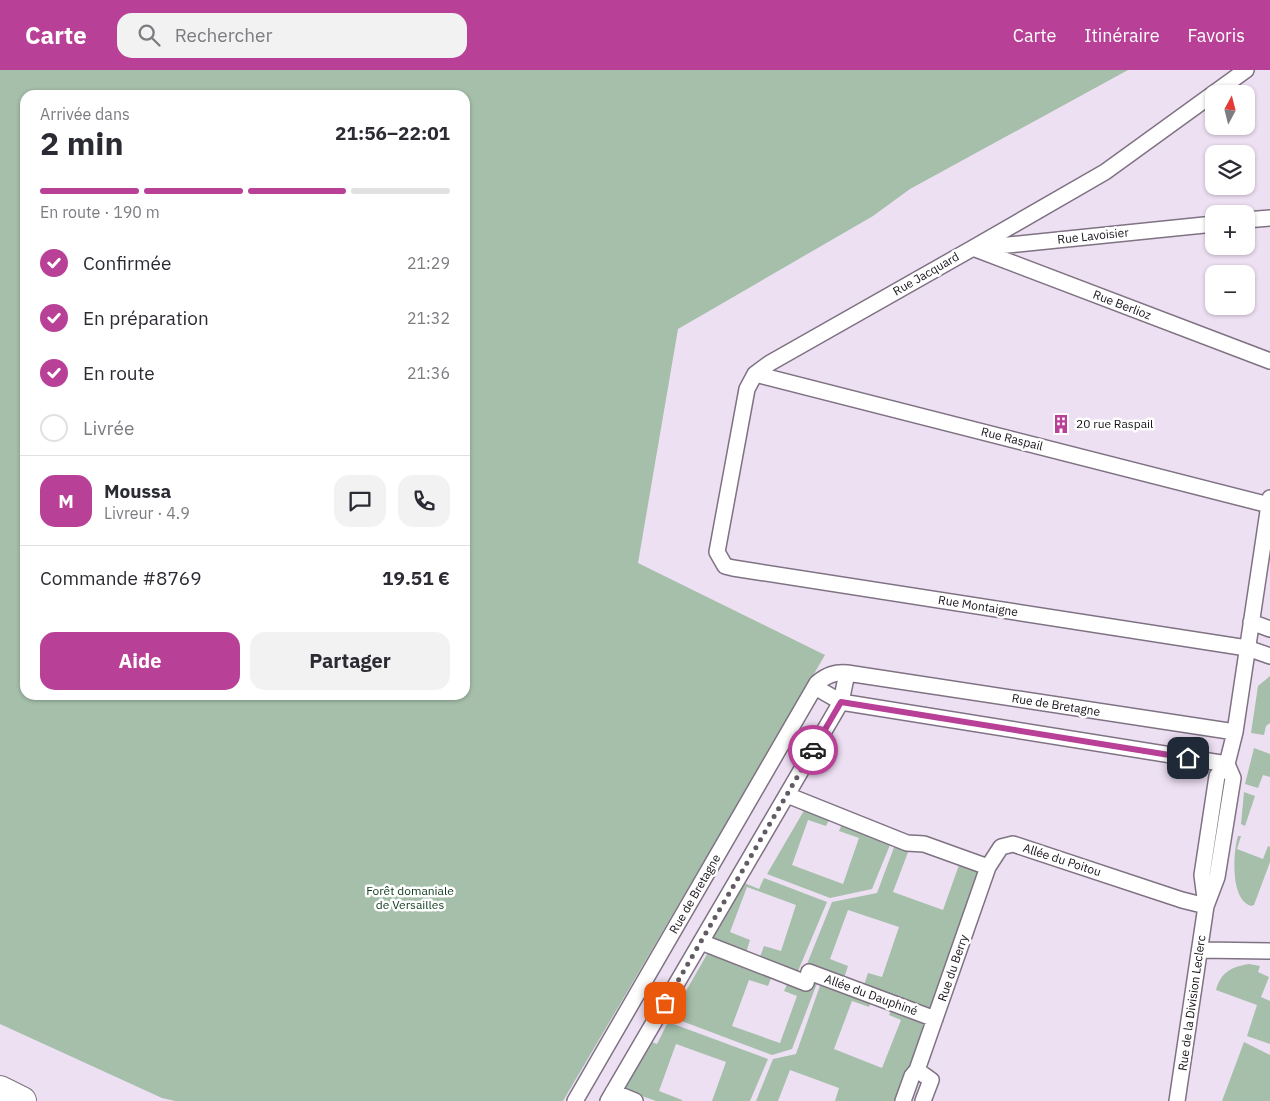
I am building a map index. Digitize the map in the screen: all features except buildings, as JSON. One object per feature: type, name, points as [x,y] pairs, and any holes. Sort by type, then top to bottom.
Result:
[{"type":"highway","points":[[0,1090],[22,1101]]},
{"type":"street","name":"Rue Jacquard","points":[[755,374],[778,358],[1105,172],[1246,70]]},
{"type":"street","points":[[1255,219],[1270,218]]},
{"type":"street","name":"Rue Lavoisier","points":[[973,248],[1205,225]]},
{"type":"street","name":"Rue Berlioz","points":[[973,248],[1270,361]]},
{"type":"street","name":"Rue Raspail","points":[[755,374],[1270,501]]},
{"type":"street","name":"Rue Montaigne","points":[[755,374],[746,389],[718,552],[725,566],[1247,648],[1270,656]]},
{"type":"street","name":"Rue de la Division Leclerc","points":[[1177,1101],[1206,906],[1217,877],[1233,778],[1227,764],[1235,732],[1270,501]]},
{"type":"street","points":[[1251,622],[1270,629]]},
{"type":"street","name":"Rue de Bretagne","points":[[575,1101],[815,687],[825,677],[837,672],[847,673],[1235,732]]},
{"type":"street","points":[[634,1101],[611,1097],[841,702],[847,673]]},
{"type":"street","points":[[815,687],[841,702],[1227,764]]},
{"type":"street","points":[[788,795],[907,844],[924,844],[988,867]]},
{"type":"street","name":"Allée du Poitou","points":[[988,867],[1001,847],[1013,844],[1182,900],[1206,906]]},
{"type":"street","name":"Rue du Berry","points":[[903,1101],[912,1076],[917,1070],[988,867]]},
{"type":"street","name":"Allée du Dauphiné","points":[[701,942],[806,983],[809,972],[935,1018]]},
{"type":"street","points":[[1200,950],[1270,951]]},
{"type":"street","points":[[917,1070],[931,1080],[923,1101]]},
{"type":"green space","name":"Forêt domaniale de Versailles","points":[[0,70],[1128,70],[910,189],[873,216],[678,329],[638,563],[825,655],[563,1101],[175,1101],[162,1098],[0,1024]]},
{"type":"green space","points":[[1270,676],[1270,723],[1266,726],[1264,735],[1251,733],[1258,686]]},
{"type":"green space","points":[[1254,748],[1270,754],[1270,777],[1263,775],[1258,788],[1245,784]]},
{"type":"green space","points":[[1244,792],[1255,796],[1245,826],[1241,824]]},
{"type":"green space","points":[[806,807],[831,816],[826,826],[808,820],[792,865],[843,884],[859,838],[839,831],[843,821],[892,840],[872,889],[830,898],[767,874]]},
{"type":"green space","points":[[1238,836],[1241,836],[1237,849],[1263,859],[1268,846],[1270,847],[1270,862],[1254,905],[1251,906],[1244,902],[1239,895],[1236,885],[1234,864]]},
{"type":"green space","points":[[896,842],[910,847],[893,892],[943,910],[959,865],[942,859],[944,854],[986,868],[934,1011],[864,985],[868,973],[882,977],[899,927],[848,910],[830,959],[848,966],[844,978],[807,964],[832,902],[877,893]]},
{"type":"green space","points":[[764,878],[827,902],[798,971],[760,957],[764,946],[781,951],[796,905],[747,887],[730,932],[750,940],[746,953],[710,938],[742,882],[759,889]]},
{"type":"green space","points":[[710,949],[773,973],[768,986],[749,980],[732,1026],[780,1043],[797,996],[784,991],[789,980],[819,978],[792,1049],[772,1055],[671,1017]]},
{"type":"green space","points":[[1249,964],[1260,966],[1258,972],[1269,977],[1261,997],[1270,1001],[1270,1044],[1247,1036],[1257,1005],[1216,990],[1221,979],[1228,971]]},
{"type":"green space","points":[[822,980],[872,999],[869,1007],[852,1001],[834,1049],[882,1068],[901,1020],[889,1015],[893,1006],[930,1020],[899,1101],[835,1101],[839,1088],[790,1070],[778,1101],[756,1101],[773,1059],[796,1054]]},
{"type":"green space","points":[[668,1022],[768,1059],[750,1101],[712,1101],[726,1062],[676,1044],[659,1091],[682,1101],[656,1101],[622,1089],[649,1041],[657,1044]]},
{"type":"green space","points":[[1244,1042],[1270,1055],[1270,1101],[1222,1101]]},
{"type":"way so far","points":[[665,1003],[813,750]]},
{"type":"place","name":"20 rue Raspail","points":[[1061,424]]},
{"type":"route","points":[[813,750],[841,702],[1188,758]]}]
